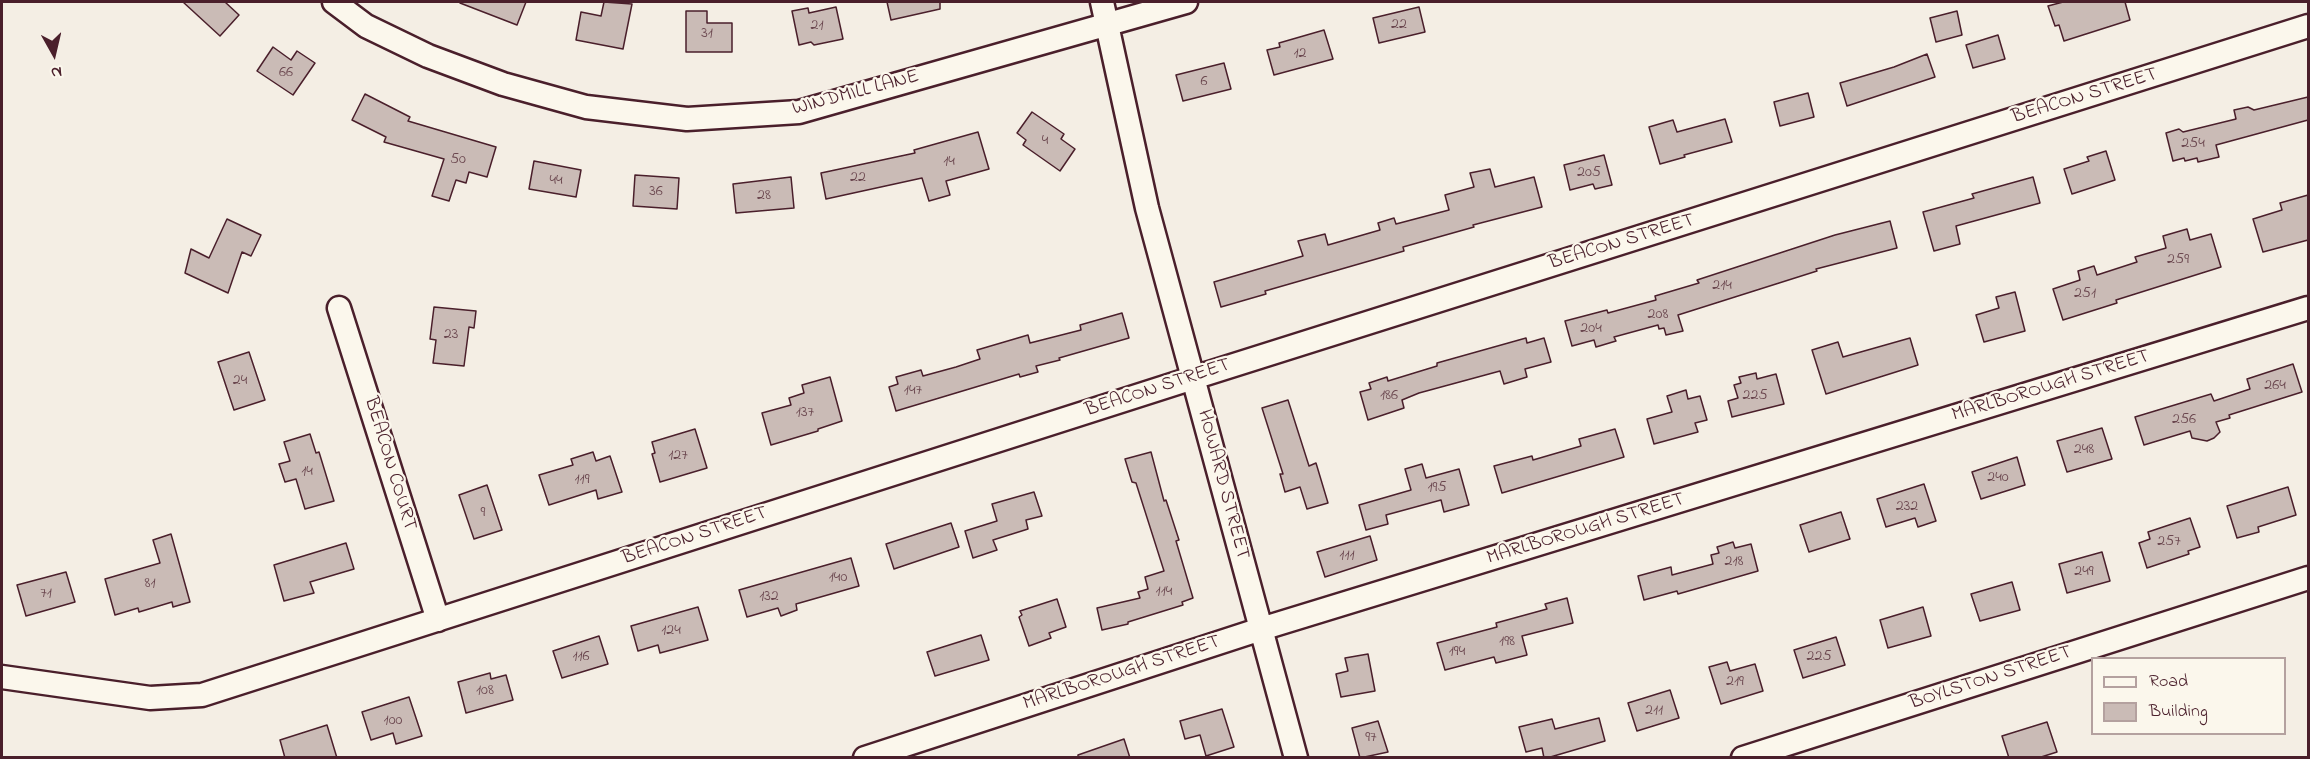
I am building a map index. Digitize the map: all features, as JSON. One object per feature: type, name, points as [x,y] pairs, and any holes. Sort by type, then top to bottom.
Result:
[{"type":"street","name":"WINDMILL LANE","points":[[334,2],[366,26],[428,56],[503,84],[586,107],[687,120],[799,112],[1186,2]]},
{"type":"street","name":"HOWARD STREET","points":[[1102,2],[1147,208],[1296,758]]},
{"type":"street","name":"BEACON STREET","points":[[2,677],[150,698],[202,695],[1193,378],[2308,26]]},
{"type":"street","name":"BEACON COURT","points":[[339,308],[438,620]]},
{"type":"street","name":"MARLBOROUGH STREET","points":[[866,758],[1261,629],[2308,309]]},
{"type":"street","name":"BOYLSTON STREET","points":[[1743,758],[2308,578]]},
{"type":"building","points":[[183,2],[225,2],[239,15],[220,36]]},
{"type":"building","points":[[460,2],[526,2],[517,25]]},
{"type":"building","points":[[604,2],[632,4],[623,49],[576,40],[581,12],[601,16]]},
{"type":"building","points":[[887,2],[940,2],[940,9],[891,20]]},
{"type":"building","points":[[2063,2],[2125,2],[2130,20],[2064,41],[2059,25],[2055,26],[2048,6]]},
{"type":"building","points":[[836,7],[843,39],[814,45],[811,42],[799,45],[792,11],[808,8],[809,13]]},
{"type":"building","points":[[1419,7],[1425,32],[1379,43],[1373,18]]},
{"type":"building","points":[[686,11],[707,11],[707,23],[732,23],[732,52],[686,52]]},
{"type":"building","points":[[1957,11],[1962,35],[1936,42],[1930,18]]},
{"type":"building","points":[[1324,30],[1333,59],[1274,75],[1267,50],[1280,47],[1279,43]]},
{"type":"building","points":[[1998,35],[2005,59],[1973,68],[1966,45]]},
{"type":"building","points":[[273,47],[291,60],[297,51],[315,63],[293,95],[257,71]]},
{"type":"building","points":[[1927,54],[1935,77],[1847,106],[1840,83],[1894,67]]},
{"type":"building","points":[[1224,63],[1231,89],[1183,101],[1176,75]]},
{"type":"building","points":[[1808,93],[1814,117],[1780,126],[1774,102]]},
{"type":"building","points":[[365,94],[410,117],[408,121],[496,147],[487,177],[469,172],[466,183],[456,180],[449,201],[432,196],[444,159],[384,142],[386,137],[352,120]]},
{"type":"building","points":[[2308,97],[2308,120],[2216,145],[2219,157],[2198,162],[2197,158],[2173,161],[2166,133],[2179,129],[2183,132],[2236,119],[2234,110],[2248,107],[2254,110]]},
{"type":"building","points":[[1032,112],[1064,134],[1061,139],[1075,149],[1060,171],[1023,145],[1026,140],[1017,133]]},
{"type":"building","points":[[1725,119],[1732,142],[1660,164],[1649,127],[1673,120],[1677,132]]},
{"type":"building","points":[[978,132],[989,169],[946,181],[950,195],[929,201],[922,178],[826,199],[821,173],[915,153],[914,150]]},
{"type":"building","points":[[2106,151],[2115,180],[2072,194],[2064,169],[2089,161],[2087,157]]},
{"type":"building","points":[[1604,155],[1612,185],[1595,189],[1593,184],[1570,190],[1564,165]]},
{"type":"building","points":[[534,161],[581,170],[576,197],[529,189]]},
{"type":"building","points":[[1490,169],[1495,187],[1534,177],[1542,207],[1473,225],[1474,227],[1403,247],[1404,251],[1265,291],[1266,294],[1221,307],[1214,282],[1303,256],[1298,241],[1325,234],[1328,245],[1380,230],[1378,223],[1394,218],[1396,224],[1449,210],[1445,195],[1474,187],[1470,173]]},
{"type":"building","points":[[635,175],[679,178],[677,209],[633,206]]},
{"type":"building","points":[[791,177],[794,208],[736,213],[733,184]]},
{"type":"building","points":[[2033,177],[2040,203],[1956,226],[1960,244],[1934,251],[1923,212],[1974,198],[1972,194]]},
{"type":"building","points":[[2308,195],[2308,240],[2263,252],[2253,219],[2282,210],[2280,203]]},
{"type":"building","points":[[227,219],[261,235],[251,256],[242,252],[228,293],[185,273],[191,249],[209,258]]},
{"type":"building","points":[[1890,221],[1897,248],[1816,269],[1817,271],[1678,315],[1683,331],[1666,335],[1664,328],[1659,329],[1658,325],[1614,337],[1616,341],[1596,347],[1594,340],[1572,346],[1565,321],[1607,310],[1608,313],[1656,300],[1655,296],[1699,283],[1697,280],[1835,235]]},
{"type":"building","points":[[2187,229],[2190,240],[2211,234],[2221,267],[2116,300],[2117,303],[2063,320],[2053,289],[2080,280],[2078,271],[2094,266],[2097,275],[2137,262],[2135,257],[2166,248],[2163,236]]},
{"type":"building","points":[[2015,292],[2025,331],[1984,342],[1976,315],[1999,308],[1996,297]]},
{"type":"building","points":[[434,307],[476,311],[474,328],[469,327],[464,366],[433,363],[436,340],[430,339]]},
{"type":"building","points":[[1122,313],[1129,338],[1036,366],[1038,372],[1020,377],[1019,374],[896,411],[889,387],[898,384],[896,377],[921,370],[923,376],[956,367],[980,359],[977,350],[1028,335],[1030,343],[1081,330],[1080,325]]},
{"type":"building","points":[[1526,338],[1527,343],[1544,338],[1551,362],[1525,369],[1527,377],[1504,384],[1500,371],[1419,393],[1402,400],[1404,408],[1368,420],[1360,392],[1371,389],[1369,383],[1387,377],[1388,381],[1437,366],[1437,363]]},
{"type":"building","points":[[1910,338],[1918,365],[1826,394],[1812,350],[1838,342],[1843,357]]},
{"type":"building","points":[[249,352],[265,400],[234,410],[218,362]]},
{"type":"building","points":[[2293,364],[2302,392],[2229,415],[2230,418],[2216,422],[2220,432],[2207,441],[2192,438],[2190,431],[2144,445],[2135,417],[2211,394],[2214,401],[2250,389],[2247,379]]},
{"type":"building","points":[[1756,373],[1757,379],[1776,374],[1784,404],[1732,417],[1728,401],[1738,398],[1734,385],[1741,383],[1739,377]]},
{"type":"building","points":[[830,377],[842,421],[771,445],[762,413],[791,405],[789,398],[804,393],[802,385]]},
{"type":"building","points":[[1686,390],[1688,399],[1700,396],[1707,420],[1695,423],[1698,432],[1654,444],[1647,419],[1672,412],[1667,396]]},
{"type":"building","points":[[1288,400],[1309,466],[1316,463],[1328,503],[1307,509],[1300,487],[1285,492],[1280,474],[1283,474],[1262,408]]},
{"type":"building","points":[[2102,428],[2112,459],[2067,472],[2057,441]]},
{"type":"building","points":[[695,429],[707,468],[660,482],[652,454],[655,453],[652,442]]},
{"type":"building","points":[[1615,429],[1624,457],[1502,493],[1494,466],[1532,456],[1533,460],[1581,446],[1579,439]]},
{"type":"building","points":[[310,434],[316,453],[319,452],[334,501],[305,509],[296,479],[285,482],[279,464],[290,461],[284,442]]},
{"type":"building","points":[[593,452],[596,461],[610,456],[622,492],[598,499],[596,490],[549,505],[539,475],[573,465],[571,459]]},
{"type":"building","points":[[1151,452],[1164,501],[1166,500],[1179,540],[1176,541],[1193,598],[1182,602],[1183,605],[1128,622],[1128,624],[1102,630],[1097,608],[1140,598],[1138,592],[1148,589],[1145,577],[1164,571],[1136,483],[1132,482],[1125,459]]},
{"type":"building","points":[[2017,457],[2025,485],[1981,499],[1972,472]]},
{"type":"building","points":[[1422,464],[1426,478],[1459,469],[1469,505],[1444,512],[1441,500],[1386,515],[1388,524],[1366,530],[1359,505],[1411,490],[1405,469]]},
{"type":"building","points":[[1924,484],[1936,521],[1918,527],[1915,518],[1886,527],[1877,499]]},
{"type":"building","points":[[487,485],[502,530],[474,539],[459,495]]},
{"type":"building","points":[[2288,487],[2296,515],[2258,527],[2259,532],[2237,538],[2227,506]]},
{"type":"building","points":[[1034,492],[1042,516],[1026,520],[1028,529],[993,540],[997,550],[973,558],[965,531],[997,521],[992,504]]},
{"type":"building","points":[[1841,512],[1850,539],[1809,552],[1800,525]]},
{"type":"building","points":[[2190,518],[2200,547],[2188,551],[2189,554],[2147,568],[2139,543],[2150,539],[2148,532]]},
{"type":"building","points":[[951,523],[959,547],[894,569],[886,544]]},
{"type":"building","points":[[171,534],[190,602],[173,607],[172,602],[139,612],[138,608],[115,615],[105,579],[160,563],[153,540]]},
{"type":"building","points":[[1370,536],[1377,560],[1325,577],[1317,552]]},
{"type":"building","points":[[1733,542],[1735,548],[1751,544],[1758,571],[1678,594],[1677,591],[1644,600],[1638,576],[1671,567],[1672,575],[1713,564],[1711,555],[1719,553],[1717,547]]},
{"type":"building","points":[[346,543],[354,569],[310,582],[314,593],[284,601],[274,565]]},
{"type":"building","points":[[2102,552],[2110,581],[2067,593],[2059,564]]},
{"type":"building","points":[[851,558],[859,586],[796,604],[797,610],[781,616],[778,608],[747,617],[739,590]]},
{"type":"building","points":[[66,572],[75,602],[26,616],[17,585]]},
{"type":"building","points":[[2012,582],[2020,610],[1980,621],[1971,594]]},
{"type":"building","points":[[1567,598],[1573,623],[1522,636],[1527,655],[1496,663],[1494,657],[1445,670],[1437,643],[1497,627],[1496,623],[1547,609],[1545,604]]},
{"type":"building","points":[[1057,599],[1066,627],[1049,633],[1051,638],[1029,646],[1019,617],[1022,615],[1020,611]]},
{"type":"building","points":[[698,607],[708,640],[660,653],[658,645],[638,651],[631,626]]},
{"type":"building","points":[[1923,607],[1931,636],[1888,648],[1880,620]]},
{"type":"building","points":[[981,635],[989,660],[935,676],[927,652]]},
{"type":"building","points":[[599,636],[608,664],[562,678],[553,651]]},
{"type":"building","points":[[1836,637],[1845,665],[1803,678],[1794,650]]},
{"type":"building","points":[[1368,654],[1375,691],[1341,697],[1336,674],[1348,671],[1345,658]]},
{"type":"building","points":[[1727,662],[1730,671],[1755,664],[1763,691],[1721,704],[1709,667]]},
{"type":"building","points":[[490,673],[491,679],[506,675],[513,700],[466,713],[458,682]]},
{"type":"building","points":[[1670,690],[1679,718],[1637,731],[1628,703]]},
{"type":"building","points":[[409,697],[422,736],[396,744],[393,733],[371,740],[362,712]]},
{"type":"building","points":[[1222,709],[1234,747],[1206,756],[1200,735],[1185,739],[1180,721]]},
{"type":"building","points":[[1599,718],[1605,741],[1547,758],[1544,758],[1542,748],[1526,752],[1519,727],[1552,719],[1555,729]]},
{"type":"building","points":[[1378,721],[1388,752],[1360,758],[1352,728]]},
{"type":"building","points":[[2047,722],[2057,752],[2038,758],[2009,758],[2002,736]]},
{"type":"building","points":[[327,725],[337,758],[285,758],[280,740]]},
{"type":"building","points":[[1124,739],[1130,758],[1078,758],[1078,755]]}]
